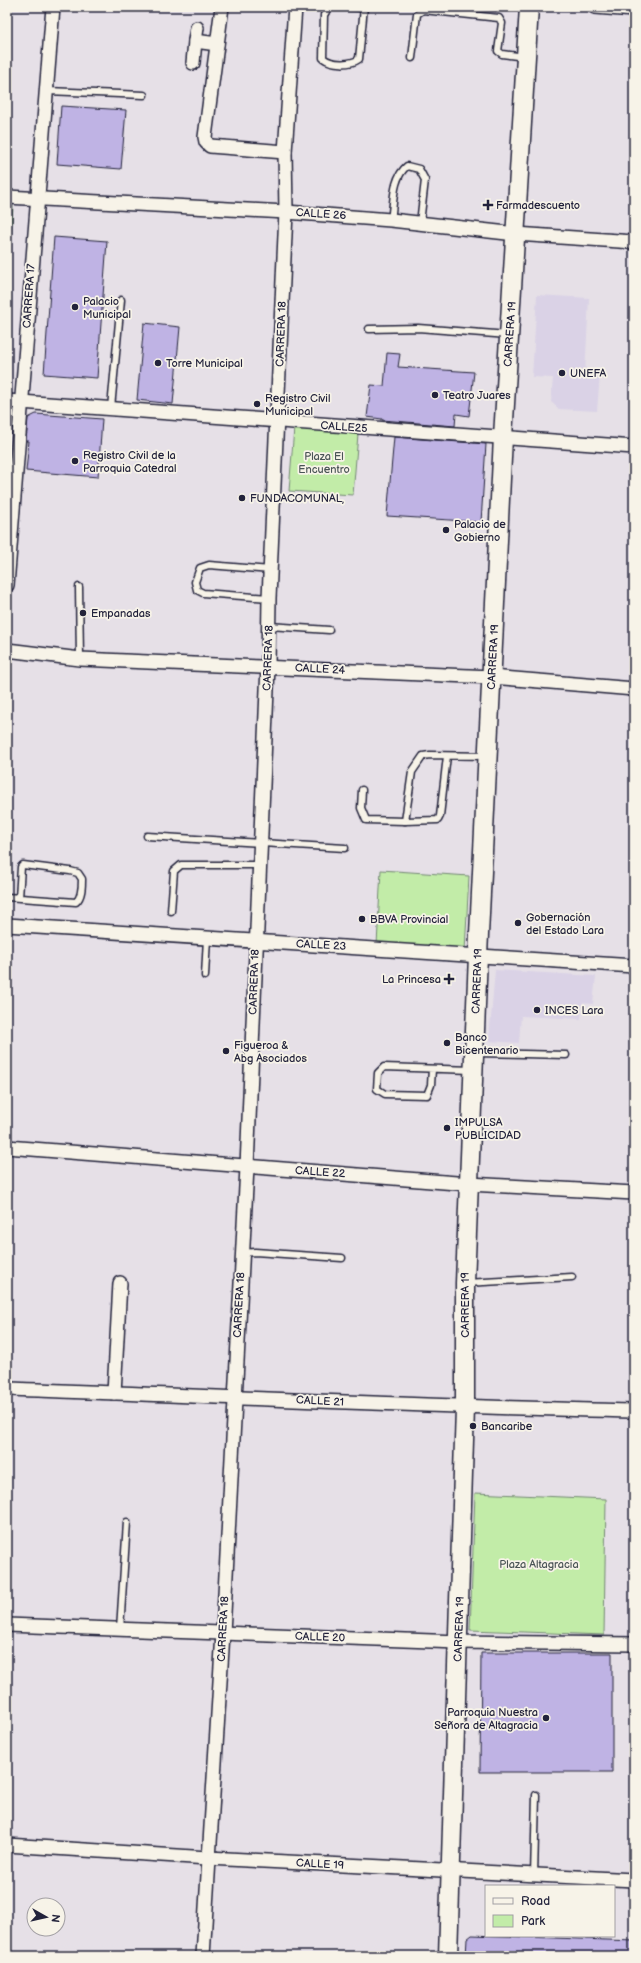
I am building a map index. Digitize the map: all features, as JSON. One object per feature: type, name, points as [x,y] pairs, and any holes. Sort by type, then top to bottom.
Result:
[{"type":"street","name":"CARRERA 17","points":[[7,585],[53,7]]},
{"type":"street","points":[[222,7],[205,137],[206,142],[210,146],[285,152]]},
{"type":"street","name":"CARRERA 18","points":[[203,1956],[223,1633],[247,1167],[268,666],[269,598],[278,422],[286,212],[285,152],[295,7]]},
{"type":"street","name":"CARRERA 19","points":[[448,1956],[452,1870],[465,1408],[465,1283],[478,955],[503,437],[529,7]]},
{"type":"street","points":[[595,7],[634,10]]},
{"type":"street","points":[[193,64],[197,28]]},
{"type":"street","points":[[195,41],[217,44]]},
{"type":"street","name":"CALLE 26","points":[[7,197],[286,212],[391,220],[516,234],[634,242]]},
{"type":"street","name":"CALLE25","points":[[7,401],[634,447]]},
{"type":"street","name":"CALLE 24","points":[[7,650],[80,659],[268,666],[492,677],[634,689]]},
{"type":"street","name":"CALLE 23","points":[[7,925],[634,966]]},
{"type":"street","name":"CALLE 22","points":[[7,1147],[469,1184],[634,1193]]},
{"type":"street","points":[[114,1393],[120,1283]]},
{"type":"street","name":"CALLE 21","points":[[7,1389],[234,1397],[465,1408],[634,1411]]},
{"type":"street","name":"CALLE 20","points":[[7,1626],[458,1642],[634,1644]]},
{"type":"street","name":"CALLE 19","points":[[7,1846],[452,1870],[534,1876],[634,1880]]},
{"type":"lane","points":[[329,7],[324,14],[323,58],[328,62],[354,63],[359,59],[364,8],[349,7]]},
{"type":"lane","points":[[412,58],[417,14],[423,10],[500,18],[502,23],[498,51],[502,54],[526,57]]},
{"type":"lane","points":[[47,91],[144,95]]},
{"type":"lane","points":[[391,220],[396,182],[403,169],[407,166],[419,169],[424,180],[420,223]]},
{"type":"lane","points":[[111,408],[121,300]]},
{"type":"lane","points":[[369,329],[418,328],[510,335]]},
{"type":"lane","points":[[269,598],[203,593],[197,590],[195,582],[200,568],[209,565],[271,570]]},
{"type":"lane","points":[[78,587],[80,659]]},
{"type":"lane","points":[[269,626],[329,630]]},
{"type":"lane","points":[[406,821],[412,772],[423,756],[488,756]]},
{"type":"lane","points":[[362,790],[361,808],[366,820],[438,820],[440,816],[447,756]]},
{"type":"lane","points":[[147,836],[345,848]]},
{"type":"lane","points":[[7,897],[19,898],[76,902],[79,900],[82,879],[78,873],[23,864],[21,867],[19,898]]},
{"type":"lane","points":[[170,910],[174,871],[181,865],[259,865]]},
{"type":"lane","points":[[205,976],[207,938]]},
{"type":"lane","points":[[432,1069],[431,1085],[427,1095],[384,1094],[378,1092],[378,1073],[384,1067],[432,1069],[474,1062],[566,1054]]},
{"type":"lane","points":[[242,1253],[256,1252],[342,1258]]},
{"type":"lane","points":[[465,1283],[572,1277]]},
{"type":"lane","points":[[120,1630],[127,1522]]},
{"type":"lane","points":[[534,1876],[536,1795]]},
{"type":"shaded area","points":[[537,295],[589,298],[585,374],[600,375],[597,411],[559,409],[551,402],[553,378],[532,377]]},
{"type":"shaded area","name":"INCES Lara","points":[[495,970],[596,976],[593,1004],[582,1003],[581,1019],[521,1016],[519,1043],[489,1041]]},
{"type":"green space","points":[[7,206],[13,206],[7,291]]},
{"type":"green space","name":"Plaza El Encuentro","points":[[294,428],[358,434],[353,495],[289,491]]},
{"type":"green space","points":[[381,870],[469,876],[465,951],[377,945]]},
{"type":"green space","name":"Plaza Altagracia","points":[[475,1493],[606,1499],[604,1635],[470,1630]]},
{"type":"building","points":[[61,106],[126,110],[121,169],[57,164]]},
{"type":"building","name":"Palacio Municipal","points":[[54,237],[107,241],[97,378],[44,374]]},
{"type":"building","name":"Torre Municipal","points":[[144,323],[180,327],[173,404],[137,400]]},
{"type":"building","points":[[387,353],[400,354],[398,367],[474,372],[469,416],[456,414],[455,426],[382,420],[367,417],[371,385],[384,386]]},
{"type":"building","points":[[36,414],[102,419],[98,477],[26,471],[29,441],[26,441],[28,418]]},
{"type":"building","points":[[394,437],[486,444],[481,522],[387,516]]},
{"type":"building","name":"Parroquia Nuestra Señora de Altagracia","points":[[481,1653],[612,1653],[612,1772],[480,1772]]},
{"type":"building","points":[[472,1935],[485,1935],[485,1937],[634,1941],[634,1956],[466,1956],[467,1939]]},
{"type":"place","name":"Farmadescuento","points":[[488,205]]},
{"type":"place","name":"Palacio Municipal","points":[[75,307]]},
{"type":"place","name":"Torre Municipal","points":[[158,363]]},
{"type":"place","name":"UNEFA","points":[[562,373]]},
{"type":"place","name":"Teatro Juares","points":[[435,395]]},
{"type":"place","name":"Registro Civil Municipal","points":[[257,404]]},
{"type":"place","name":"Registro Civil de la Parroquia Catedral","points":[[75,461]]},
{"type":"place","name":"FUNDACOMUNAL,","points":[[242,498]]},
{"type":"place","name":"Palacio de Gobierno","points":[[446,530]]},
{"type":"place","name":"Empanadas","points":[[83,613]]},
{"type":"place","name":"BBVA Provincial","points":[[362,919]]},
{"type":"place","name":"Gobernación del Estado Lara","points":[[518,923]]},
{"type":"place","name":"La Princesa","points":[[449,979]]},
{"type":"place","name":"INCES Lara","points":[[537,1010]]},
{"type":"place","name":"Banco Bicentenario","points":[[447,1043]]},
{"type":"place","name":"Figueroa & Abg Asociados","points":[[226,1051]]},
{"type":"place","name":"IMPULSA PUBLICIDAD","points":[[447,1128]]},
{"type":"place","name":"Bancaribe","points":[[473,1426]]},
{"type":"place","name":"Parroquia Nuestra Señora de Altagracia","points":[[546,1718]]}]
